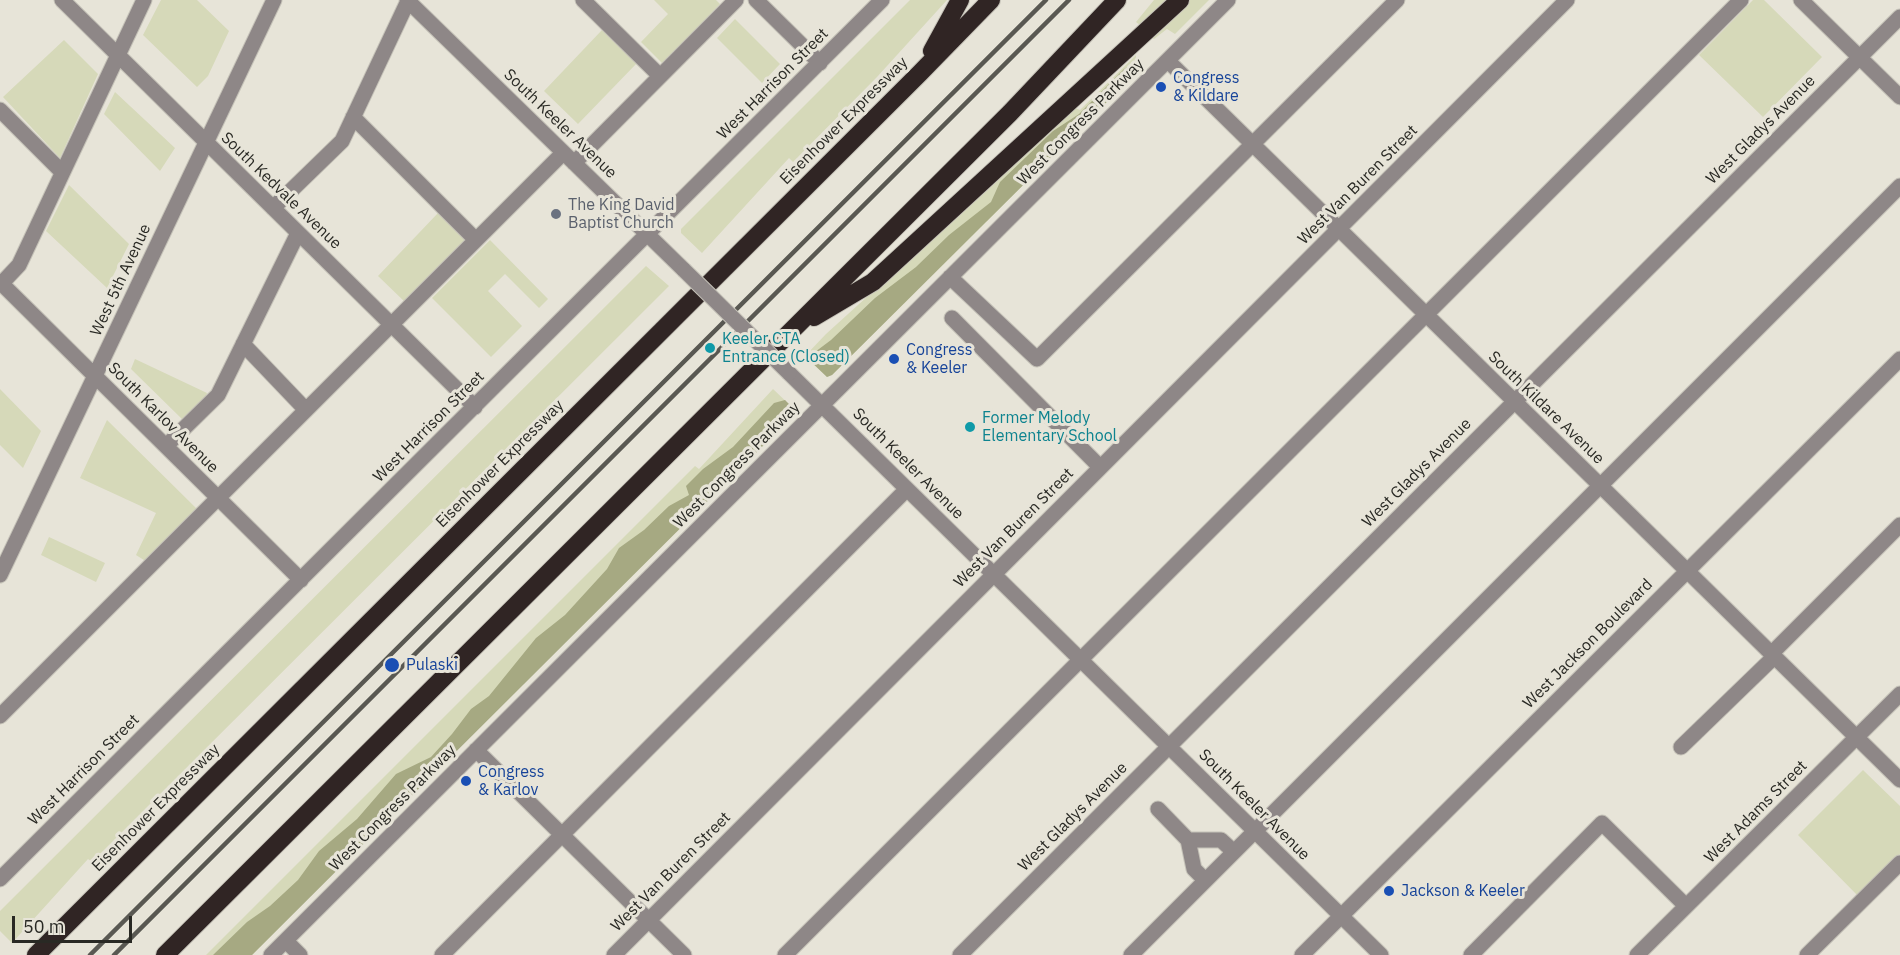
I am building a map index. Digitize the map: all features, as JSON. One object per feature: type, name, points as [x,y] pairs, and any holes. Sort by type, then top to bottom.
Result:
[{"type":"highway","points":[[920,73],[960,0]]},
{"type":"highway","name":"Eisenhower Expressway","points":[[36,955],[991,0]]},
{"type":"highway","points":[[165,955],[1010,113],[1117,0]]},
{"type":"highway","points":[[792,330],[873,282],[1180,0]]},
{"type":"street","name":"South Kedvale Avenue","points":[[62,0],[475,407]]},
{"type":"street","points":[[1,283],[19,265],[144,0]]},
{"type":"street","name":"West 5th Avenue","points":[[0,575],[274,0]]},
{"type":"street","points":[[273,208],[342,141],[408,0]]},
{"type":"street","name":"South Keeler Avenue","points":[[408,0],[1381,955]]},
{"type":"street","points":[[583,0],[660,76]]},
{"type":"street","points":[[0,716],[476,240],[660,76],[736,0]]},
{"type":"street","points":[[756,0],[820,63]]},
{"type":"street","name":"West Harrison Street","points":[[0,879],[882,0]]},
{"type":"street","name":"West Congress Parkway","points":[[271,955],[1228,0]]},
{"type":"street","points":[[950,277],[1037,358],[1397,0]]},
{"type":"street","name":"West Van Buren Street","points":[[614,955],[1567,0]]},
{"type":"street","points":[[785,955],[1741,0]]},
{"type":"street","points":[[1801,0],[1900,97]]},
{"type":"street","name":"West Gladys Avenue","points":[[960,955],[1900,17]]},
{"type":"street","name":"South Kildare Avenue","points":[[1168,61],[1900,780]]},
{"type":"street","points":[[0,110],[62,172]]},
{"type":"street","points":[[353,117],[476,240]]},
{"type":"street","points":[[1131,955],[1900,186]]},
{"type":"street","points":[[166,446],[218,394],[298,232]]},
{"type":"street","name":"South Karlov Avenue","points":[[1,283],[301,580]]},
{"type":"street","points":[[952,318],[1101,467]]},
{"type":"street","points":[[243,344],[306,410]]},
{"type":"street","name":"West Jackson Boulevard","points":[[1302,955],[1900,359]]},
{"type":"street","points":[[442,955],[908,489]]},
{"type":"street","points":[[1681,747],[1900,525]]},
{"type":"street","name":"West Adams Street","points":[[1637,955],[1900,694]]},
{"type":"street","points":[[476,750],[684,955]]},
{"type":"street","points":[[1158,808],[1188,840],[1194,869],[1205,880]]},
{"type":"street","points":[[1471,955],[1602,823],[1686,906]]},
{"type":"street","points":[[1188,840],[1221,840],[1233,852]]},
{"type":"street","points":[[1807,955],[1900,862]]},
{"type":"street","points":[[286,941],[300,955]]},
{"type":"green space","points":[[161,0],[197,0],[229,31],[208,76],[197,87],[143,35]]},
{"type":"green space","points":[[654,0],[716,0],[720,4],[663,64],[641,42],[668,14]]},
{"type":"green space","points":[[910,0],[947,0],[877,77],[793,162],[789,158],[702,253],[681,233],[681,229]]},
{"type":"green space","points":[[1154,0],[1169,0],[1141,26],[1136,22]]},
{"type":"green space","points":[[1189,0],[1209,0],[1175,34],[1167,29],[1154,39],[1151,37]]},
{"type":"green space","points":[[1753,0],[1764,0],[1822,57],[1763,117],[1699,55]]},
{"type":"green space","points":[[735,19],[780,64],[762,83],[717,38]]},
{"type":"green space","points":[[602,30],[637,63],[578,124],[544,91]]},
{"type":"green space","points":[[64,40],[98,74],[60,158],[3,97]]},
{"type":"green space","points":[[1136,55],[1136,62],[1142,67],[832,375],[827,377],[805,356],[826,334],[1075,108],[1080,110]]},
{"type":"green space","points":[[1136,62],[1142,67],[832,375],[827,377],[807,358],[831,340],[875,298],[916,267],[949,235],[991,202],[1000,182],[1053,131],[1079,114],[1124,69]]},
{"type":"green space","points":[[115,92],[175,148],[160,171],[104,114]]},
{"type":"green space","points":[[69,185],[129,244],[107,288],[46,231]]},
{"type":"green space","points":[[438,213],[466,239],[406,303],[378,276]]},
{"type":"green space","points":[[490,240],[548,299],[539,308],[505,274],[488,291],[522,326],[491,357],[432,298]]},
{"type":"green space","points":[[646,266],[669,286],[92,862],[88,859],[12,943],[0,931],[0,911]]},
{"type":"green space","points":[[135,359],[207,393],[204,402],[184,421],[131,369]]},
{"type":"green space","points":[[0,389],[41,431],[23,468],[0,445]]},
{"type":"green space","points":[[773,389],[795,410],[252,955],[206,955],[695,466],[699,469]]},
{"type":"green space","points":[[785,400],[795,410],[795,414],[252,955],[213,955],[247,922],[270,906],[298,880],[319,851],[357,819],[396,774],[431,757],[471,709],[489,696],[536,638],[565,615],[607,569],[619,548],[644,530],[669,506],[689,495],[686,486],[703,469],[733,447],[774,403]]},
{"type":"green space","points":[[107,420],[197,509],[147,562],[136,555],[156,513],[80,478]]},
{"type":"green space","points":[[49,537],[105,563],[96,582],[41,555]]},
{"type":"green space","points":[[1863,770],[1900,806],[1900,854],[1858,896],[1798,835]]},
{"type":"railway","points":[[90,955],[1046,0]]},
{"type":"railway","points":[[114,955],[1069,0]]},
{"type":"place","name":"Congress & Kildare","points":[[1161,87]]},
{"type":"place","name":"The King David Baptist Church","points":[[556,214]]},
{"type":"place","name":"Keeler CTA Entrance (Closed)","points":[[710,348]]},
{"type":"place","name":"Congress & Keeler","points":[[894,359]]},
{"type":"place","name":"Former Melody Elementary School","points":[[970,427]]},
{"type":"place","name":"Pulaski","points":[[392,665]]},
{"type":"place","name":"Congress & Karlov","points":[[466,781]]},
{"type":"place","name":"Jackson & Keeler","points":[[1389,891]]}]
